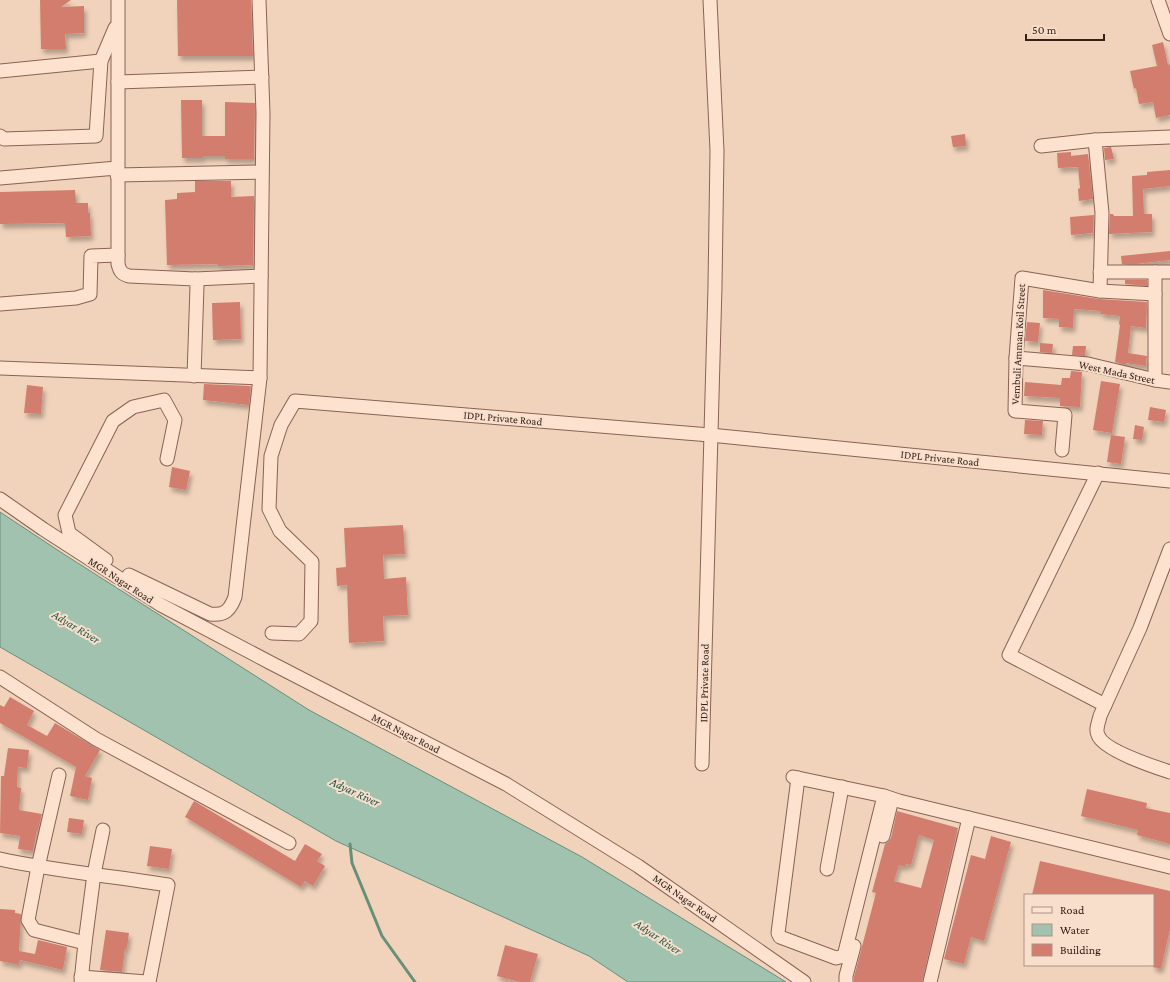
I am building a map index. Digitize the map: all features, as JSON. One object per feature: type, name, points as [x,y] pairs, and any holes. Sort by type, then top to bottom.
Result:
[{"type":"street","points":[[118,0],[117,172],[119,270],[122,274],[154,277],[195,278],[261,276]]},
{"type":"street","points":[[167,459],[175,420],[164,400],[133,407],[113,421],[65,515],[69,534],[121,572],[210,614],[219,615],[227,611],[235,597],[260,378],[262,77],[259,0]]},
{"type":"street","points":[[710,0],[717,151],[710,435]]},
{"type":"street","points":[[1158,0],[1170,33]]},
{"type":"street","points":[[0,136],[4,139],[96,136],[100,61],[118,23]]},
{"type":"street","points":[[0,71],[100,61]]},
{"type":"street","points":[[118,82],[262,77]]},
{"type":"street","points":[[1041,146],[1095,140],[1170,137]]},
{"type":"street","points":[[1095,140],[1102,213],[1100,291],[1155,294]]},
{"type":"street","points":[[0,178],[117,172],[262,172]]},
{"type":"street","points":[[0,304],[76,298],[90,294],[91,256],[118,255]]},
{"type":"street","points":[[1100,272],[1170,272]]},
{"type":"street","points":[[1155,272],[1155,380]]},
{"type":"street","points":[[194,376],[197,286],[195,278]]},
{"type":"street","name":"Vembuli Amman Koil Street","points":[[1062,450],[1065,415],[1015,411],[1016,358],[1022,278],[1100,291]]},
{"type":"street","name":"West Mada Street","points":[[1016,358],[1088,364],[1155,380],[1170,382]]},
{"type":"street","points":[[0,368],[260,378]]},
{"type":"street","name":"IDPL Private Road","points":[[272,633],[299,634],[311,621],[312,562],[280,530],[269,509],[271,456],[281,425],[295,401],[710,435],[1170,480]]},
{"type":"street","name":"IDPL Private Road","points":[[702,764],[710,435]]},
{"type":"street","points":[[1098,473],[1009,655],[1105,706]]},
{"type":"street","name":"MGR Nagar Road","points":[[0,499],[43,530],[161,605],[506,784],[638,866],[804,982]]},
{"type":"street","points":[[1170,549],[1140,628],[1097,727],[1098,735],[1104,743],[1143,763],[1170,772]]},
{"type":"street","points":[[0,677],[96,739],[289,843]]},
{"type":"street","points":[[59,775],[38,867],[28,920],[34,930],[85,943]]},
{"type":"street","points":[[888,798],[844,956],[836,958],[780,937],[778,933],[795,777],[888,798],[1170,867]]},
{"type":"street","points":[[827,869],[842,787]]},
{"type":"street","points":[[846,982],[846,976],[888,798]]},
{"type":"street","points":[[930,982],[969,818]]},
{"type":"street","points":[[0,859],[38,867],[94,874],[168,885],[153,969],[148,982],[81,979],[94,874],[103,830]]},
{"type":"water","name":"Adyar River","points":[[0,512],[309,710],[582,857],[786,982],[628,982],[589,956],[336,841],[0,647]]},
{"type":"building","points":[[40,0],[71,0],[61,7],[84,6],[84,33],[65,34],[66,49],[41,49]]},
{"type":"building","points":[[177,0],[251,0],[253,56],[178,56]]},
{"type":"building","points":[[1163,42],[1168,65],[1170,64],[1170,115],[1156,118],[1153,102],[1139,104],[1136,88],[1134,89],[1130,71],[1157,66],[1152,45]]},
{"type":"building","points":[[181,100],[202,100],[202,136],[225,136],[225,102],[255,103],[254,159],[225,159],[225,156],[182,158]]},
{"type":"building","points":[[965,134],[966,146],[953,147],[951,136]]},
{"type":"building","points":[[1111,147],[1114,159],[1105,160],[1104,148]]},
{"type":"building","points":[[1071,152],[1071,156],[1088,154],[1093,199],[1079,201],[1078,189],[1080,188],[1078,167],[1058,168],[1057,153]]},
{"type":"building","points":[[1170,170],[1170,186],[1143,189],[1144,214],[1152,214],[1152,232],[1109,234],[1110,214],[1113,214],[1114,216],[1133,216],[1132,176],[1147,175],[1147,172]]},
{"type":"building","points":[[195,181],[231,181],[231,197],[254,196],[253,265],[167,265],[165,200],[177,199],[177,193],[195,192]]},
{"type":"building","points":[[75,190],[76,203],[88,203],[91,236],[66,237],[65,223],[0,224],[0,192]]},
{"type":"building","points":[[1094,215],[1093,233],[1071,235],[1070,217]]},
{"type":"building","points":[[1170,251],[1170,260],[1122,264],[1121,256]]},
{"type":"building","points":[[1125,280],[1147,280],[1147,286],[1125,284]]},
{"type":"building","points":[[1043,290],[1099,299],[1147,302],[1146,328],[1131,326],[1128,353],[1147,356],[1146,366],[1126,363],[1126,365],[1115,362],[1120,316],[1101,314],[1101,311],[1074,309],[1073,328],[1059,327],[1059,319],[1043,318]]},
{"type":"building","points":[[240,302],[241,339],[213,340],[212,303]]},
{"type":"building","points":[[1027,322],[1040,323],[1038,342],[1025,341]]},
{"type":"building","points":[[1040,343],[1053,344],[1052,353],[1040,352]]},
{"type":"building","points":[[1073,346],[1086,346],[1085,356],[1072,355]]},
{"type":"building","points":[[1071,371],[1082,372],[1080,407],[1060,406],[1060,398],[1024,396],[1025,382],[1061,385],[1062,378],[1070,378]]},
{"type":"building","points":[[1101,381],[1120,384],[1112,433],[1093,430]]},
{"type":"building","points":[[204,384],[251,386],[249,405],[203,400]]},
{"type":"building","points":[[27,385],[43,387],[41,414],[24,413]]},
{"type":"building","points":[[1150,407],[1166,410],[1164,422],[1148,420]]},
{"type":"building","points":[[1025,420],[1043,421],[1042,435],[1024,434]]},
{"type":"building","points":[[1135,425],[1144,427],[1142,440],[1133,439]]},
{"type":"building","points":[[1111,435],[1125,437],[1121,464],[1107,462]]},
{"type":"building","points":[[172,467],[190,471],[186,490],[169,487]]},
{"type":"building","points":[[403,525],[405,554],[383,555],[384,579],[406,577],[408,615],[383,616],[384,641],[349,643],[347,585],[337,586],[336,568],[346,567],[344,528]]},
{"type":"building","points":[[10,697],[34,711],[27,725],[47,736],[55,723],[100,750],[85,776],[92,778],[88,800],[70,796],[76,767],[0,723],[0,705],[4,707]]},
{"type":"building","points":[[8,748],[29,750],[27,768],[18,767],[17,787],[21,788],[19,810],[42,814],[33,851],[18,849],[20,836],[0,833],[1,776],[4,776]]},
{"type":"building","points":[[1087,789],[1147,803],[1146,808],[1170,813],[1170,844],[1137,835],[1138,830],[1081,816]]},
{"type":"building","points":[[194,801],[295,861],[305,844],[322,854],[317,861],[325,866],[313,886],[305,881],[301,887],[185,817]]},
{"type":"building","points":[[897,811],[958,828],[922,982],[854,982],[876,893],[872,892],[885,844],[891,838]],"holes":[[[919,835],[934,840],[921,888],[894,881],[899,865],[905,867],[906,864],[911,865]]]},
{"type":"building","points":[[69,818],[84,820],[82,834],[67,832]]},
{"type":"building","points":[[991,836],[1011,842],[984,941],[971,937],[964,964],[944,959],[971,855],[985,859]]},
{"type":"building","points":[[150,846],[172,849],[169,869],[147,866]]},
{"type":"building","points":[[1040,861],[1170,891],[1170,929],[1161,969],[1153,967],[1154,894],[1032,894]]},
{"type":"building","points":[[0,909],[15,910],[15,913],[21,914],[19,951],[35,954],[38,940],[67,947],[63,970],[20,960],[19,965],[0,961]]},
{"type":"building","points":[[106,930],[129,933],[127,948],[125,948],[122,972],[100,970]]},
{"type":"building","points":[[505,945],[538,954],[530,982],[520,982],[497,976]]},
{"type":"waterway","points":[[350,844],[352,863],[382,936],[415,982]]}]
